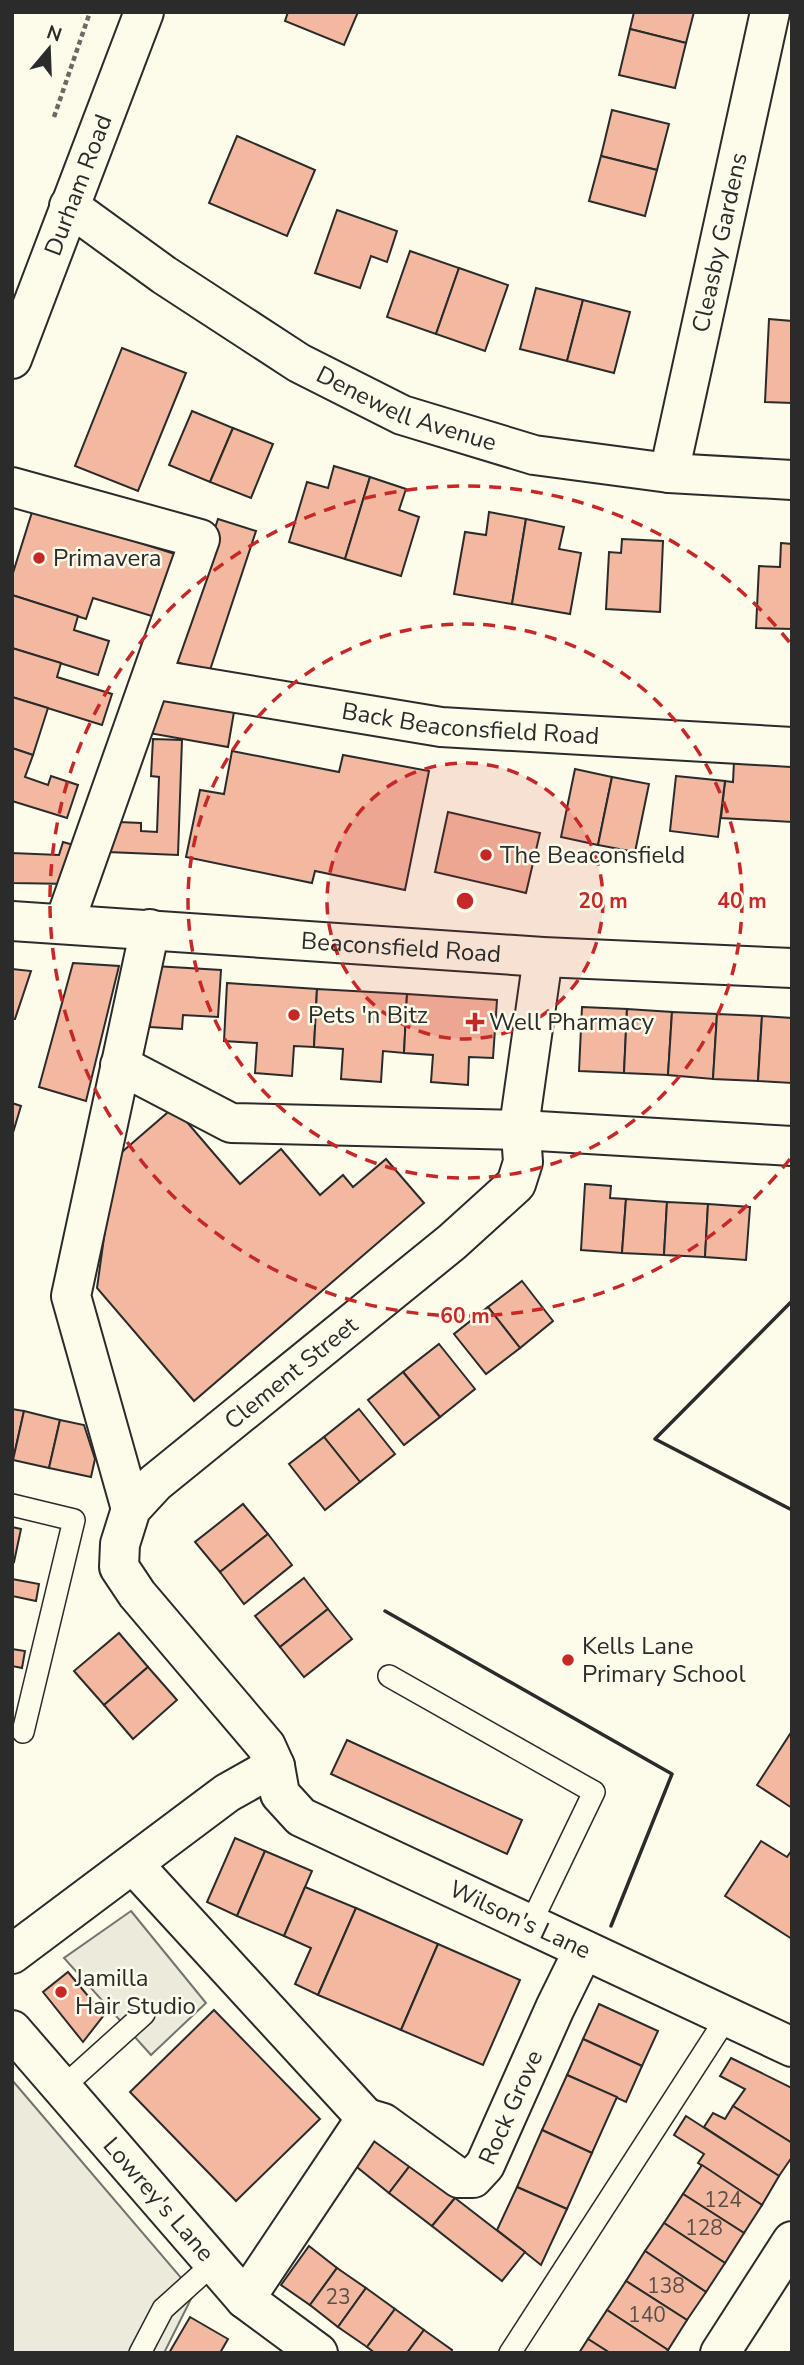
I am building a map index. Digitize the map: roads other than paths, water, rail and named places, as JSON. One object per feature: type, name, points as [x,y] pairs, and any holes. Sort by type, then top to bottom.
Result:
[{"type":"street","name":"Durham Road","points":[[12,359],[144,12]]},
{"type":"street","name":"Cleasby Gardens","points":[[669,473],[770,12]]},
{"type":"street","name":"Denewell Avenue","points":[[69,206],[164,275],[299,363],[402,415],[534,455],[669,473],[792,480]]},
{"type":"street","points":[[12,487],[200,539],[64,924]]},
{"type":"street","name":"Back Beaconsfield Road","points":[[152,678],[441,727],[792,747]]},
{"type":"street","name":"Beaconsfield Road","points":[[12,921],[543,957],[792,968]]},
{"type":"street","points":[[131,1509],[71,1296],[150,929]]},
{"type":"street","name":"Clement Street","points":[[275,1766],[266,1746],[137,1594],[119,1567],[120,1544],[131,1509],[155,1483],[452,1242],[516,1184],[523,1162],[520,1120],[543,957]]},
{"type":"street","points":[[120,1065],[231,1124],[521,1130],[792,1146]]},
{"type":"street","points":[[12,1954],[227,1793],[275,1766]]},
{"type":"street","name":"Wilson's Lane","points":[[275,1766],[281,1794],[301,1817],[792,2047]]},
{"type":"street","points":[[133,1864],[366,2118],[245,2300]]},
{"type":"street","name":"Rock Grove","points":[[366,2118],[383,2123],[459,2178],[473,2178],[485,2165],[583,1951]]},
{"type":"street","name":"Lowrey's Lane","points":[[12,2030],[245,2300],[318,2353]]},
{"type":"street","points":[[720,2353],[792,2241]]},
{"type":"lane","points":[[12,1505],[74,1520],[23,1732]]},
{"type":"lane","points":[[389,1676],[594,1792],[530,1925]]},
{"type":"lane","points":[[63,2087],[144,2014]]},
{"type":"lane","points":[[510,2353],[727,2017]]},
{"type":"lane","points":[[140,2353],[163,2309],[214,2263]]},
{"type":"place","name":"Primavera","points":[[39,558]]},
{"type":"place","name":"The Beaconsfield","points":[[486,855]]},
{"type":"place","name":"Pets 'n Bitz","points":[[294,1015]]},
{"type":"place","name":"Well Pharmacy","points":[[475,1022]]},
{"type":"place","name":"Kells Lane Primary School","points":[[568,1660]]},
{"type":"place","name":"Jamilla Hair Studio","points":[[61,1992]]}]
